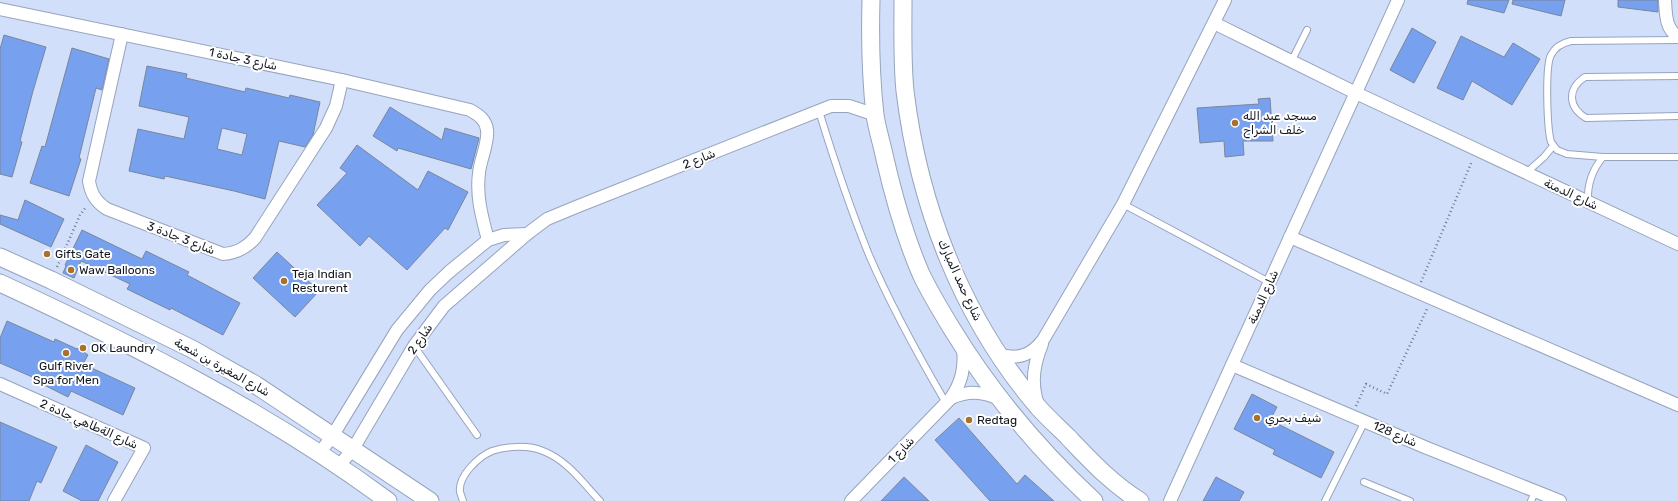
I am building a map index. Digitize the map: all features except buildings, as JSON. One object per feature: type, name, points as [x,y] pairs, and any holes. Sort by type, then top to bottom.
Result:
[{"type":"main road","points":[[871,0],[876,115],[892,190],[905,234],[922,274],[963,347],[999,399],[1073,482],[1094,501]]},
{"type":"main road","name":"شارع حمد المبارك","points":[[903,0],[902,34],[905,89],[912,136],[922,181],[941,242],[972,310],[998,354],[1038,407],[1100,471],[1140,501]]},
{"type":"main road","name":"شارع المغيرة بن شعبة","points":[[0,257],[51,280],[192,349],[256,385],[333,434],[430,501]]},
{"type":"main road","name":"شارع المغيرة بن شعبة","points":[[0,283],[179,371],[236,402],[319,454],[388,501]]},
{"type":"street","points":[[998,354],[1008,357],[1023,356],[1037,348],[1043,340],[1123,204],[1225,0]]},
{"type":"street","name":"شارع الدمنة","points":[[1170,501],[1398,0]]},
{"type":"street","points":[[1665,0],[1667,22],[1670,29],[1678,38]]},
{"type":"street","name":"شارع 3 جادة 1","points":[[0,9],[342,80],[470,110],[483,119],[488,134],[479,172],[478,195],[479,207],[488,240]]},
{"type":"street","name":"شارع الدمنة","points":[[1214,23],[1356,93],[1678,244]]},
{"type":"street","points":[[94,198],[91,193],[89,181],[122,34]]},
{"type":"street","name":"شارع 3 جادة 3","points":[[94,198],[107,209],[223,254],[239,251],[245,248],[255,238],[326,128],[336,106],[342,80]]},
{"type":"street","name":"شارع 2","points":[[338,467],[353,449],[414,346],[444,306],[527,234],[547,219],[831,106],[849,106],[876,115]]},
{"type":"street","name":"شارع 2","points":[[319,454],[333,434],[397,330],[413,310],[449,272],[488,240],[504,235],[527,234]]},
{"type":"street","points":[[1290,237],[1431,300],[1678,406]]},
{"type":"street","points":[[1038,407],[1034,390],[1033,373],[1043,340]]},
{"type":"street","name":"شارع 1","points":[[851,501],[949,401],[961,379],[964,369],[963,347]]},
{"type":"street","name":"شارع 128","points":[[1232,365],[1365,421],[1533,496],[1560,501]]},
{"type":"street","name":"شارع الةطاهي جادة 2","points":[[0,384],[144,448],[114,501]]},
{"type":"street","name":"شارع 1","points":[[949,401],[964,393],[978,392],[999,399]]},
{"type":"lane","points":[[1291,62],[1307,30]]},
{"type":"lane","points":[[1678,38],[1571,41],[1559,46],[1550,56],[1549,62],[1549,135],[1554,146],[1562,153],[1603,157],[1678,156]]},
{"type":"lane","points":[[1677,75],[1585,77],[1578,82],[1573,90],[1572,98],[1574,106],[1579,114],[1586,118],[1678,116]]},
{"type":"lane","points":[[819,111],[842,183],[870,255],[905,330],[949,401]]},
{"type":"lane","points":[[1526,173],[1544,158],[1554,146]]},
{"type":"lane","points":[[1588,202],[1591,178],[1598,163],[1603,157]]},
{"type":"lane","points":[[1123,204],[1269,282]]},
{"type":"lane","points":[[414,346],[477,435]]},
{"type":"lane","points":[[1325,501],[1365,421]]},
{"type":"lane","points":[[463,501],[460,492],[464,475],[477,461],[492,452],[508,448],[530,447],[544,451],[563,462],[600,501]]},
{"type":"lane","points":[[1364,482],[1410,501]]},
{"type":"path","points":[[1416,293],[1476,150]]},
{"type":"path","points":[[51,280],[80,215],[94,198]]},
{"type":"path","points":[[1351,416],[1366,384],[1387,394],[1431,300]]},
{"type":"place","name":"مسجد عبد الله خلف الشراح","points":[[1235,123]]},
{"type":"place","name":"Gifts Gate","points":[[47,254]]},
{"type":"place","name":"Waw Balloons","points":[[71,270]]},
{"type":"place","name":"Teja Indian Resturent","points":[[284,281]]},
{"type":"place","name":"OK Laundry","points":[[83,348]]},
{"type":"place","name":"Gulf River Spa for Men","points":[[66,353]]},
{"type":"place","name":"شيف بحري","points":[[1257,418]]},
{"type":"place","name":"Redtag","points":[[969,420]]}]
